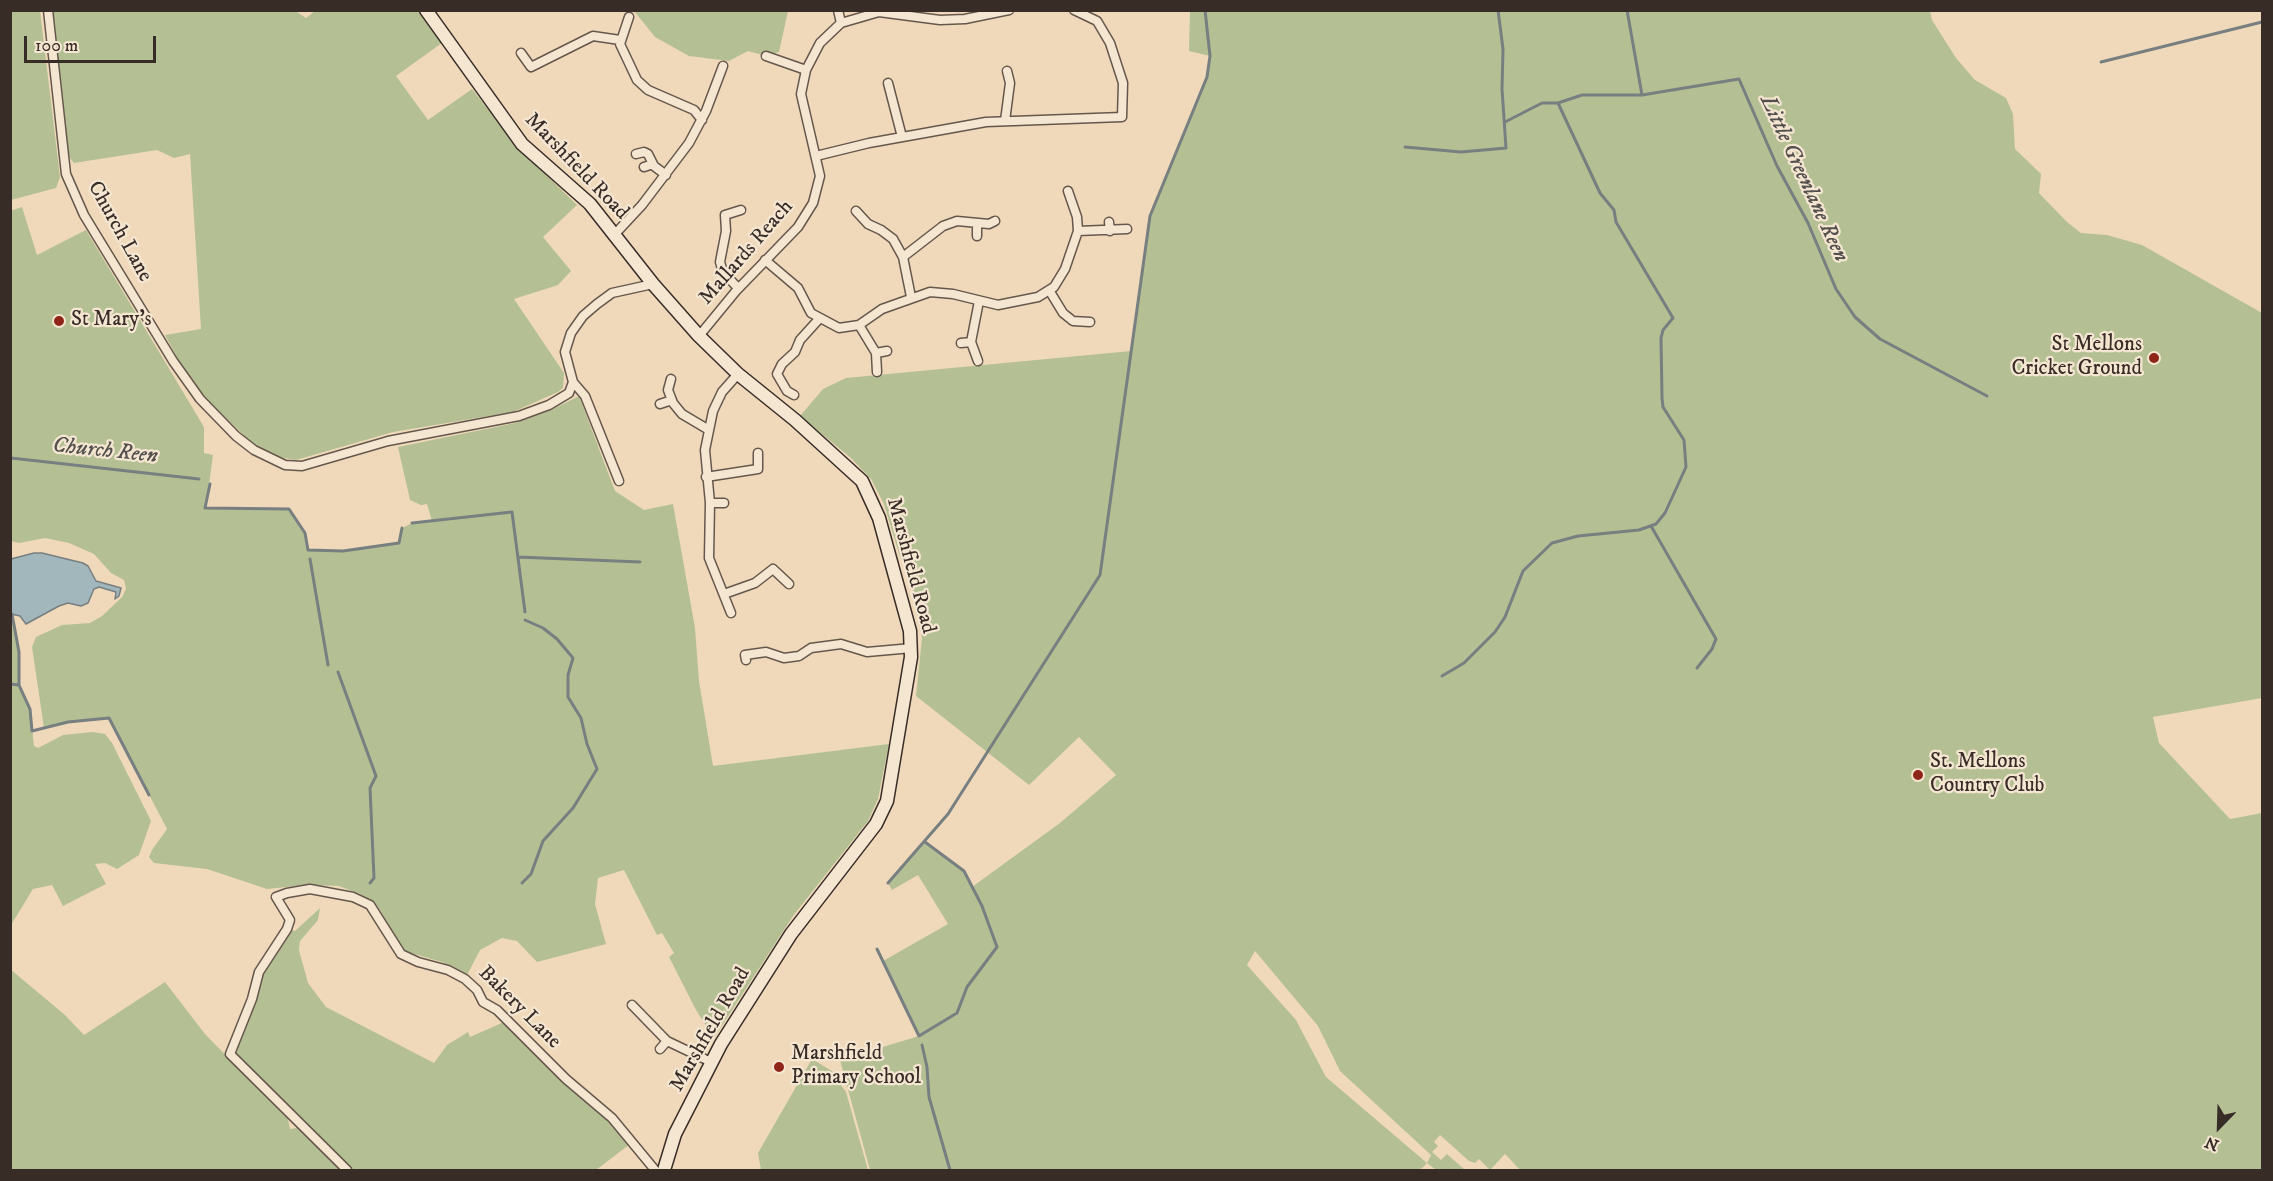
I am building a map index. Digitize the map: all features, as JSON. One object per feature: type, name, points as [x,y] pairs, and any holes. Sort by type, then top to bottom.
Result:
[{"type":"street","name":"Church Lane","points":[[48,10],[66,174],[84,215],[173,361],[200,399],[236,436],[254,450],[285,465],[302,466],[388,441],[519,416],[549,405],[569,393],[573,382]]},
{"type":"street","name":"Marshfield Road","points":[[426,10],[522,144],[590,204],[653,284],[699,336],[738,374],[851,469],[866,486],[879,518],[912,648],[887,801],[879,819],[792,934],[711,1062],[675,1134],[664,1170]]},
{"type":"street","points":[[838,10],[841,23]]},
{"type":"street","name":"Mallards Reach","points":[[699,336],[738,288],[798,227],[813,203],[820,176],[801,94],[806,70],[820,43],[841,23],[879,12],[965,19],[1009,10]]},
{"type":"street","points":[[1074,10],[1097,21]]},
{"type":"street","points":[[816,156],[902,137],[1005,121],[1122,117],[1123,83],[1117,59],[1097,21],[1098,10]]},
{"type":"street","points":[[629,18],[620,40],[637,80],[648,90],[694,110],[702,120]]},
{"type":"street","points":[[521,53],[531,67],[593,36],[620,40]]},
{"type":"street","points":[[766,56],[806,70]]},
{"type":"street","points":[[615,234],[666,175],[702,120],[723,66]]},
{"type":"street","points":[[1005,121],[1010,83],[1007,71]]},
{"type":"street","points":[[888,83],[902,137]]},
{"type":"street","points":[[636,154],[644,152],[648,154],[648,165],[666,175]]},
{"type":"street","points":[[765,260],[798,288],[811,313],[839,328],[859,325],[882,309],[930,292],[998,305],[1008,304],[1038,297],[1049,290],[1065,268],[1078,231],[1077,217],[1068,191]]},
{"type":"street","points":[[738,288],[723,272],[720,262],[726,231],[725,215],[741,210]]},
{"type":"street","points":[[856,211],[868,224],[893,239],[903,257],[911,297]]},
{"type":"street","points":[[903,257],[943,226],[957,221],[989,225],[995,221]]},
{"type":"street","points":[[1109,222],[1110,231]]},
{"type":"street","points":[[977,223],[977,236]]},
{"type":"street","points":[[1078,231],[1127,229]]},
{"type":"street","points":[[619,480],[585,396],[573,382],[565,352],[571,333],[583,316],[612,293],[653,284]]},
{"type":"street","points":[[1049,290],[1063,313],[1073,321],[1090,322]]},
{"type":"street","points":[[978,361],[971,342],[979,301]]},
{"type":"street","points":[[794,395],[787,391],[777,374],[782,364],[795,352],[800,340],[819,318]]},
{"type":"street","points":[[859,325],[876,353],[877,372]]},
{"type":"street","points":[[961,343],[971,342]]},
{"type":"street","points":[[876,353],[887,351]]},
{"type":"street","points":[[731,613],[709,558],[710,503],[705,450],[713,411],[722,392],[738,374]]},
{"type":"street","points":[[671,379],[668,390],[682,414],[709,430]]},
{"type":"street","points":[[660,404],[672,400]]},
{"type":"street","points":[[706,477],[758,469],[758,453]]},
{"type":"street","points":[[710,503],[724,503]]},
{"type":"street","points":[[724,594],[755,583],[773,569],[789,584]]},
{"type":"street","points":[[746,660],[745,655],[766,652],[784,658],[799,656],[811,648],[841,644],[867,652],[912,648]]},
{"type":"street","name":"Bakery Lane","points":[[347,1170],[230,1054],[252,999],[259,972],[290,920],[276,897],[310,889],[353,897],[370,905],[401,954],[418,962],[448,970],[465,979],[477,990],[483,1002],[497,1010],[566,1079],[612,1118],[655,1170]]},
{"type":"street","points":[[632,1005],[667,1041],[711,1062]]},
{"type":"street","points":[[660,1049],[667,1041]]},
{"type":"green space","points":[[11,10],[40,11],[60,177],[56,188],[11,200]]},
{"type":"green space","points":[[294,10],[306,18],[315,11],[426,11],[446,40],[396,76],[428,120],[472,89],[518,147],[577,205],[543,237],[571,271],[558,285],[514,299],[564,373],[563,388],[558,392],[513,412],[393,432],[296,460],[273,456],[256,447],[205,398],[180,363],[165,335],[201,329],[190,154],[174,158],[157,150],[74,163],[68,156],[51,11]]},
{"type":"green space","points":[[634,11],[788,11],[779,52],[766,56],[748,51],[729,61],[689,56],[655,37]]},
{"type":"green space","points":[[1190,11],[1930,11],[1932,20],[1956,58],[1975,80],[2006,98],[2013,114],[2015,149],[2041,174],[2039,193],[2067,222],[2081,233],[2107,235],[2142,245],[2262,313],[2262,698],[2153,717],[2159,743],[2230,819],[2262,813],[2262,1170],[1520,1170],[1505,1154],[1490,1170],[1479,1159],[1475,1163],[1469,1161],[1440,1135],[1434,1142],[1438,1146],[1432,1152],[1441,1160],[1447,1154],[1465,1170],[1436,1170],[1427,1163],[1420,1170],[870,1170],[840,1060],[919,1036],[883,961],[948,924],[918,875],[892,890],[888,883],[925,842],[964,871],[972,887],[1060,823],[1116,775],[1079,737],[1029,785],[916,696],[922,638],[911,579],[900,557],[884,504],[871,479],[851,458],[800,416],[823,389],[846,378],[1131,351],[1150,216],[1207,77],[1210,56],[1189,51]],"holes":[[[1255,951],[1318,1026],[1340,1071],[1431,1155],[1427,1163],[1326,1077],[1296,1020],[1247,965]]]},
{"type":"green space","points":[[22,207],[37,255],[86,230],[204,427],[204,453],[213,455],[206,507],[289,509],[305,533],[309,550],[343,551],[398,543],[402,528],[412,523],[432,521],[427,504],[421,505],[410,500],[398,447],[515,423],[551,410],[579,396],[615,491],[644,510],[673,504],[695,628],[699,681],[713,766],[889,744],[878,799],[868,821],[793,916],[714,1038],[696,1010],[669,957],[674,953],[662,933],[657,935],[624,870],[598,878],[595,904],[606,944],[537,962],[517,941],[502,938],[480,950],[467,975],[442,962],[407,952],[395,942],[380,910],[373,901],[339,886],[307,885],[267,889],[207,869],[154,863],[149,857],[167,829],[109,718],[68,722],[44,728],[32,647],[36,637],[62,625],[90,623],[102,616],[122,597],[126,589],[124,580],[111,573],[94,554],[69,543],[45,538],[19,543],[11,541],[10,211]]},
{"type":"green space","points":[[11,614],[19,652],[19,685],[30,709],[34,746],[38,748],[63,735],[92,732],[105,734],[112,743],[151,821],[139,855],[117,869],[105,863],[95,864],[106,884],[63,906],[52,885],[33,889],[11,925]]},
{"type":"green space","points":[[320,908],[318,920],[300,941],[299,950],[308,983],[326,1007],[434,1063],[447,1045],[468,1032],[470,1037],[504,1022],[598,1107],[630,1144],[596,1170],[353,1170],[234,1052],[256,1003],[264,970],[290,930],[295,931]]},
{"type":"green space","points":[[10,969],[65,1015],[84,1035],[165,982],[205,1034],[288,1119],[290,1129],[297,1128],[341,1170],[11,1170]]},
{"type":"green space","points":[[812,1059],[835,1073],[834,1076],[846,1092],[868,1170],[761,1170],[758,1153]]},
{"type":"water","points":[[34,553],[83,563],[88,566],[96,581],[121,588],[119,596],[115,599],[116,592],[99,587],[94,589],[88,603],[81,606],[68,603],[59,606],[26,624],[20,616],[11,614],[11,559]]},
{"type":"waterway","points":[[888,883],[948,814],[1100,575],[1150,216],[1207,77],[1210,56],[1205,10]]},
{"type":"waterway","points":[[1405,147],[1461,152],[1506,148],[1502,89],[1503,49],[1498,10]]},
{"type":"waterway","name":"Little Greenlane Reen","points":[[1627,10],[1642,95],[1739,79],[1777,166],[1808,223],[1836,289],[1855,317],[1880,339],[1987,396]]},
{"type":"waterway","points":[[2101,62],[2262,22]]},
{"type":"waterway","points":[[1505,122],[1542,103],[1558,103],[1582,95],[1642,95]]},
{"type":"waterway","points":[[1442,676],[1464,663],[1495,632],[1505,617],[1523,571],[1552,543],[1578,536],[1639,530],[1656,524],[1665,513],[1686,467],[1684,440],[1663,407],[1662,398],[1661,338],[1663,330],[1673,318],[1616,222],[1614,210],[1600,193],[1558,103]]},
{"type":"waterway","name":"Church Reen","points":[[10,462],[11,458],[199,479]]},
{"type":"waterway","points":[[210,484],[205,508],[289,509],[305,533],[308,550],[343,551],[399,543],[402,528]]},
{"type":"waterway","points":[[412,523],[512,512],[525,612]]},
{"type":"waterway","points":[[1651,526],[1716,639],[1712,649],[1697,668]]},
{"type":"waterway","points":[[518,557],[640,562]]},
{"type":"waterway","points":[[310,559],[328,665]]},
{"type":"waterway","points":[[12,614],[19,652],[19,685],[30,709],[32,731],[68,722],[109,718],[149,795]]},
{"type":"waterway","points":[[522,883],[531,874],[543,841],[573,808],[597,769],[587,744],[581,718],[568,697],[568,675],[573,658],[557,639],[543,628],[525,620]]},
{"type":"waterway","points":[[338,672],[376,776],[370,788],[374,878],[370,883]]},
{"type":"waterway","points":[[10,684],[19,685]]},
{"type":"waterway","points":[[877,949],[919,1036],[957,1013],[967,987],[997,947],[982,906],[964,871],[925,842]]},
{"type":"waterway","points":[[922,1045],[927,1067],[929,1097],[950,1170]]},
{"type":"place","name":"St Mary's","points":[[59,321]]},
{"type":"place","name":"St Mellons Cricket Ground","points":[[2154,358]]},
{"type":"place","name":"St. Mellons Country Club","points":[[1918,775]]},
{"type":"place","name":"Marshfield Primary School","points":[[779,1067]]}]
